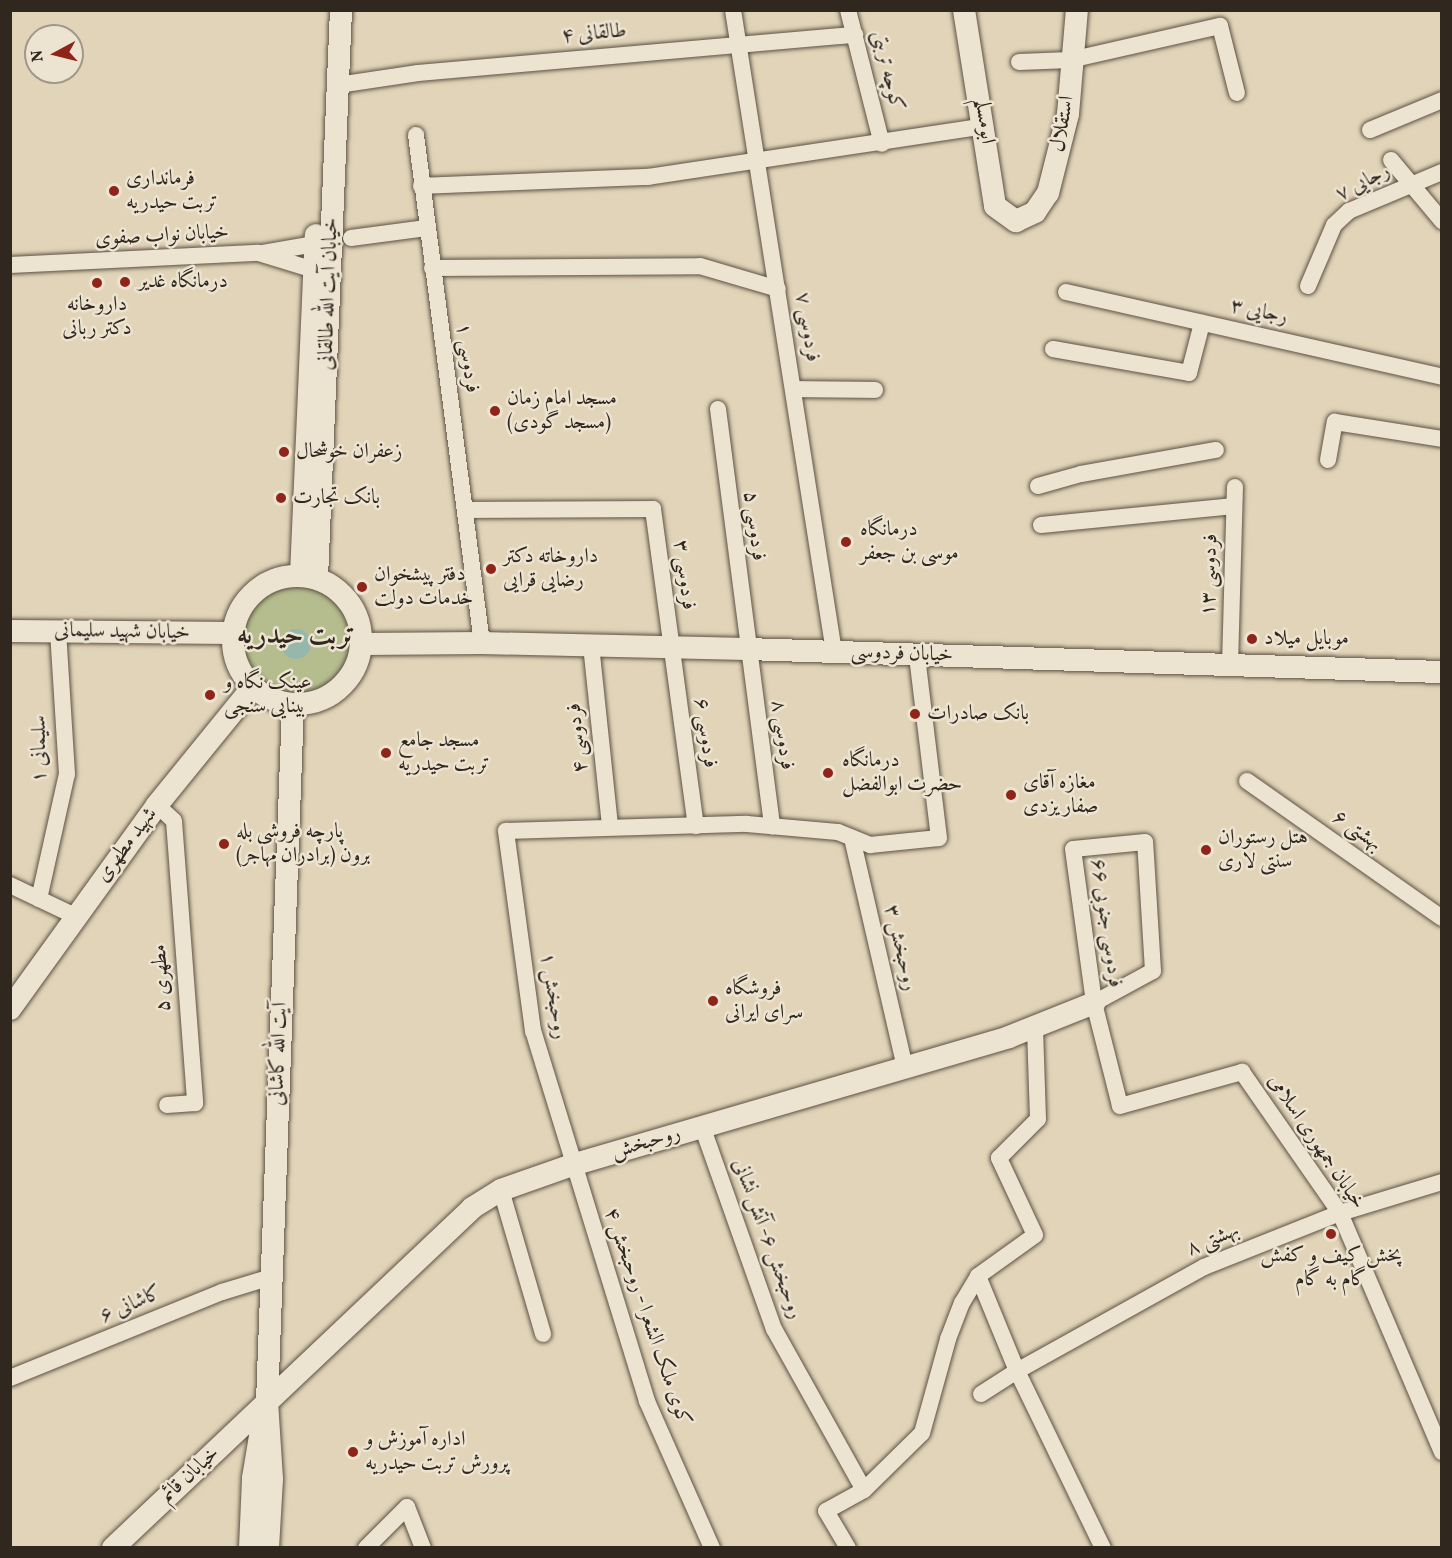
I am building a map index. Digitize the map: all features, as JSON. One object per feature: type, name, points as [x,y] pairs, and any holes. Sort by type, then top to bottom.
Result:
[{"type":"main road","name":"خیابان آیت الله طالقانی","points":[[310,577],[314,270],[332,241],[325,10]]},
{"type":"main road","name":"خیابان آیت الله طالقانی","points":[[310,577],[332,241],[341,10]]},
{"type":"main road","name":"ابومسلم","points":[[964,10],[985,126],[995,206],[1016,221]]},
{"type":"main road","name":"استقلال","points":[[1016,221],[1035,212],[1048,193],[1068,114],[1070,60],[1077,10]]},
{"type":"main road","points":[[310,577],[333,586],[350,602],[360,622],[362,644],[357,666],[338,691],[324,700],[293,705],[265,696],[253,687],[237,663],[233,633],[240,610],[254,591],[275,579],[310,577]]},
{"type":"main road","name":"خیابان شهید سلیمانی","points":[[10,631],[233,633]]},
{"type":"main road","name":"خیابان فردوسی","points":[[362,644],[482,643],[670,647],[1442,672]]},
{"type":"main road","name":"شهید مطهری","points":[[10,1009],[157,805],[236,705],[253,687]]},
{"type":"main road","points":[[236,705],[271,709],[291,735]]},
{"type":"main road","name":"آیت الله کاشانی","points":[[268,1548],[272,1479],[267,1402],[293,705]]},
{"type":"main road","name":"روحبخش","points":[[267,1402],[472,1208],[501,1190],[572,1165],[905,1068],[1035,1027],[1094,1003]]},
{"type":"main road","name":"آیت الله کاشانی","points":[[250,1548],[253,1478],[267,1402]]},
{"type":"main road","name":"خیابان قائم","points":[[113,1548],[267,1402]]},
{"type":"street","name":"فردوسی ۷","points":[[733,10],[834,652]]},
{"type":"street","name":"کوچه تربتی","points":[[848,10],[882,144]]},
{"type":"street","points":[[1019,62],[1070,60],[1220,26],[1238,93]]},
{"type":"street","name":"طالقانی ۴","points":[[338,85],[418,73],[855,35]]},
{"type":"street","points":[[1370,130],[1442,100]]},
{"type":"street","points":[[421,186],[648,177],[882,144],[985,126]]},
{"type":"street","name":"فردوسی ۱","points":[[416,135],[426,228],[466,510],[482,643]]},
{"type":"street","points":[[1391,160],[1408,185],[1442,221]]},
{"type":"street","name":"رجایی ۷","points":[[1308,286],[1334,225],[1349,211],[1442,172]]},
{"type":"street","points":[[259,254],[426,228]]},
{"type":"street","name":"خیابان نواب صفوی","points":[[10,265],[259,254],[314,270]]},
{"type":"street","points":[[432,268],[700,266],[778,289]]},
{"type":"street","name":"رجایی ۳","points":[[1066,292],[1442,376]]},
{"type":"street","points":[[1053,349],[1189,373],[1202,323]]},
{"type":"street","points":[[794,389],[875,390]]},
{"type":"street","name":"فردوسی ۵","points":[[718,409],[747,649]]},
{"type":"street","points":[[1328,460],[1335,422],[1442,439]]},
{"type":"street","points":[[1038,486],[1081,474],[1216,450]]},
{"type":"street","name":"فردوسی ۱۳","points":[[1230,664],[1235,487]]},
{"type":"street","points":[[1041,525],[1234,506]]},
{"type":"street","name":"فردوسی ۳","points":[[466,510],[652,508],[670,647]]},
{"type":"street","name":"سلیمانی ۱","points":[[39,899],[67,774],[58,632]]},
{"type":"street","name":"فردوسی ۴","points":[[591,645],[610,826]]},
{"type":"street","name":"فردوسی ۶","points":[[670,647],[696,826]]},
{"type":"street","name":"فردوسی ۸","points":[[747,649],[772,827]]},
{"type":"street","points":[[610,826],[772,827],[838,832],[870,845],[939,838],[917,655]]},
{"type":"street","name":"بهشتی ۶","points":[[1246,781],[1442,918]]},
{"type":"street","name":"مطهری ۵","points":[[157,805],[174,820],[195,1104],[167,1105]]},
{"type":"street","name":"روحبخش ۱","points":[[572,1165],[533,1031],[506,831],[610,826]]},
{"type":"street","name":"روحبخش ۳","points":[[852,838],[905,1068]]},
{"type":"street","name":"فردوسی جنوبی ۶۶","points":[[1145,842],[1153,971],[1094,1003],[1072,849],[1145,842]]},
{"type":"street","points":[[10,885],[75,916]]},
{"type":"street","name":"خیابان جمهوری اسلامی","points":[[1094,1003],[1120,1106],[1242,1072],[1340,1213],[1442,1452]]},
{"type":"street","points":[[848,1548],[826,1511],[864,1490],[922,1433],[948,1339],[978,1276],[1035,1235],[999,1158],[1038,1119],[1035,1027]]},
{"type":"street","name":"روحبخش ۶- آتش نشانی","points":[[702,1126],[774,1329],[797,1364],[864,1490]]},
{"type":"street","name":"کوی ملک الشعرا - روحبخش ۴","points":[[572,1165],[647,1401],[712,1548]]},
{"type":"street","name":"بهشتی ۸","points":[[981,1394],[1017,1371],[1204,1267],[1340,1213],[1442,1182]]},
{"type":"street","points":[[501,1190],[543,1334]]},
{"type":"street","points":[[978,1276],[1017,1371],[1103,1548]]},
{"type":"street","name":"کاشانی ۶","points":[[10,1378],[222,1292],[271,1277]]},
{"type":"street","points":[[366,1548],[407,1507],[423,1548]]},
{"type":"green space","points":[[299,583],[321,588],[340,600],[352,619],[357,641],[352,663],[340,682],[321,694],[299,699],[277,694],[258,682],[246,663],[241,641],[246,619],[258,600],[277,588]]},
{"type":"water","points":[[296,629],[302,630],[310,638],[310,650],[302,658],[296,659],[290,658],[282,650],[281,644],[282,638],[290,630]]},
{"type":"place","name":"فرمانداری تربت حیدریه","points":[[114,191]]},
{"type":"place","name":"درمانگاه غدیر","points":[[125,282]]},
{"type":"place","name":"داروخانه دکتر ربانی","points":[[97,283]]},
{"type":"place","name":"مسجد امام زمان (مسجد گودی)","points":[[495,411]]},
{"type":"place","name":"زعفران خوشحال","points":[[284,452]]},
{"type":"place","name":"بانک تجارت","points":[[281,498]]},
{"type":"place","name":"درمانگاه موسی بن جعفر","points":[[846,542]]},
{"type":"place","name":"داروخاته دکتر رضایی قرایی","points":[[491,569]]},
{"type":"place","name":"دفتر پیشخوان خدمات دولت","points":[[362,587]]},
{"type":"place","name":"موبایل میلاد","points":[[1252,639]]},
{"type":"place","name":"عینک نگاه و بینایی سنجی","points":[[210,695]]},
{"type":"place","name":"بانک صادرات","points":[[915,714]]},
{"type":"place","name":"مسجد جامع تربت حیدریه","points":[[386,753]]},
{"type":"place","name":"درمانگاه حضرت ابوالفضل","points":[[828,773]]},
{"type":"place","name":"مغازه آقای صفار یزدی","points":[[1011,795]]},
{"type":"place","name":"پارچه فروشی بله برون (برادران مهاجر)","points":[[224,844]]},
{"type":"place","name":"هتل رستوران سنتی لاری","points":[[1206,850]]},
{"type":"place","name":"فروشگاه سرای ایرانی","points":[[713,1001]]},
{"type":"place","name":"پخش کیف و کفش گام به گام","points":[[1331,1234]]},
{"type":"place","name":"اداره آموزش و پرورش تربت حیدریه","points":[[353,1452]]},
{"type":"district","name":"تربت حیدریه","points":[[296,637]]}]
